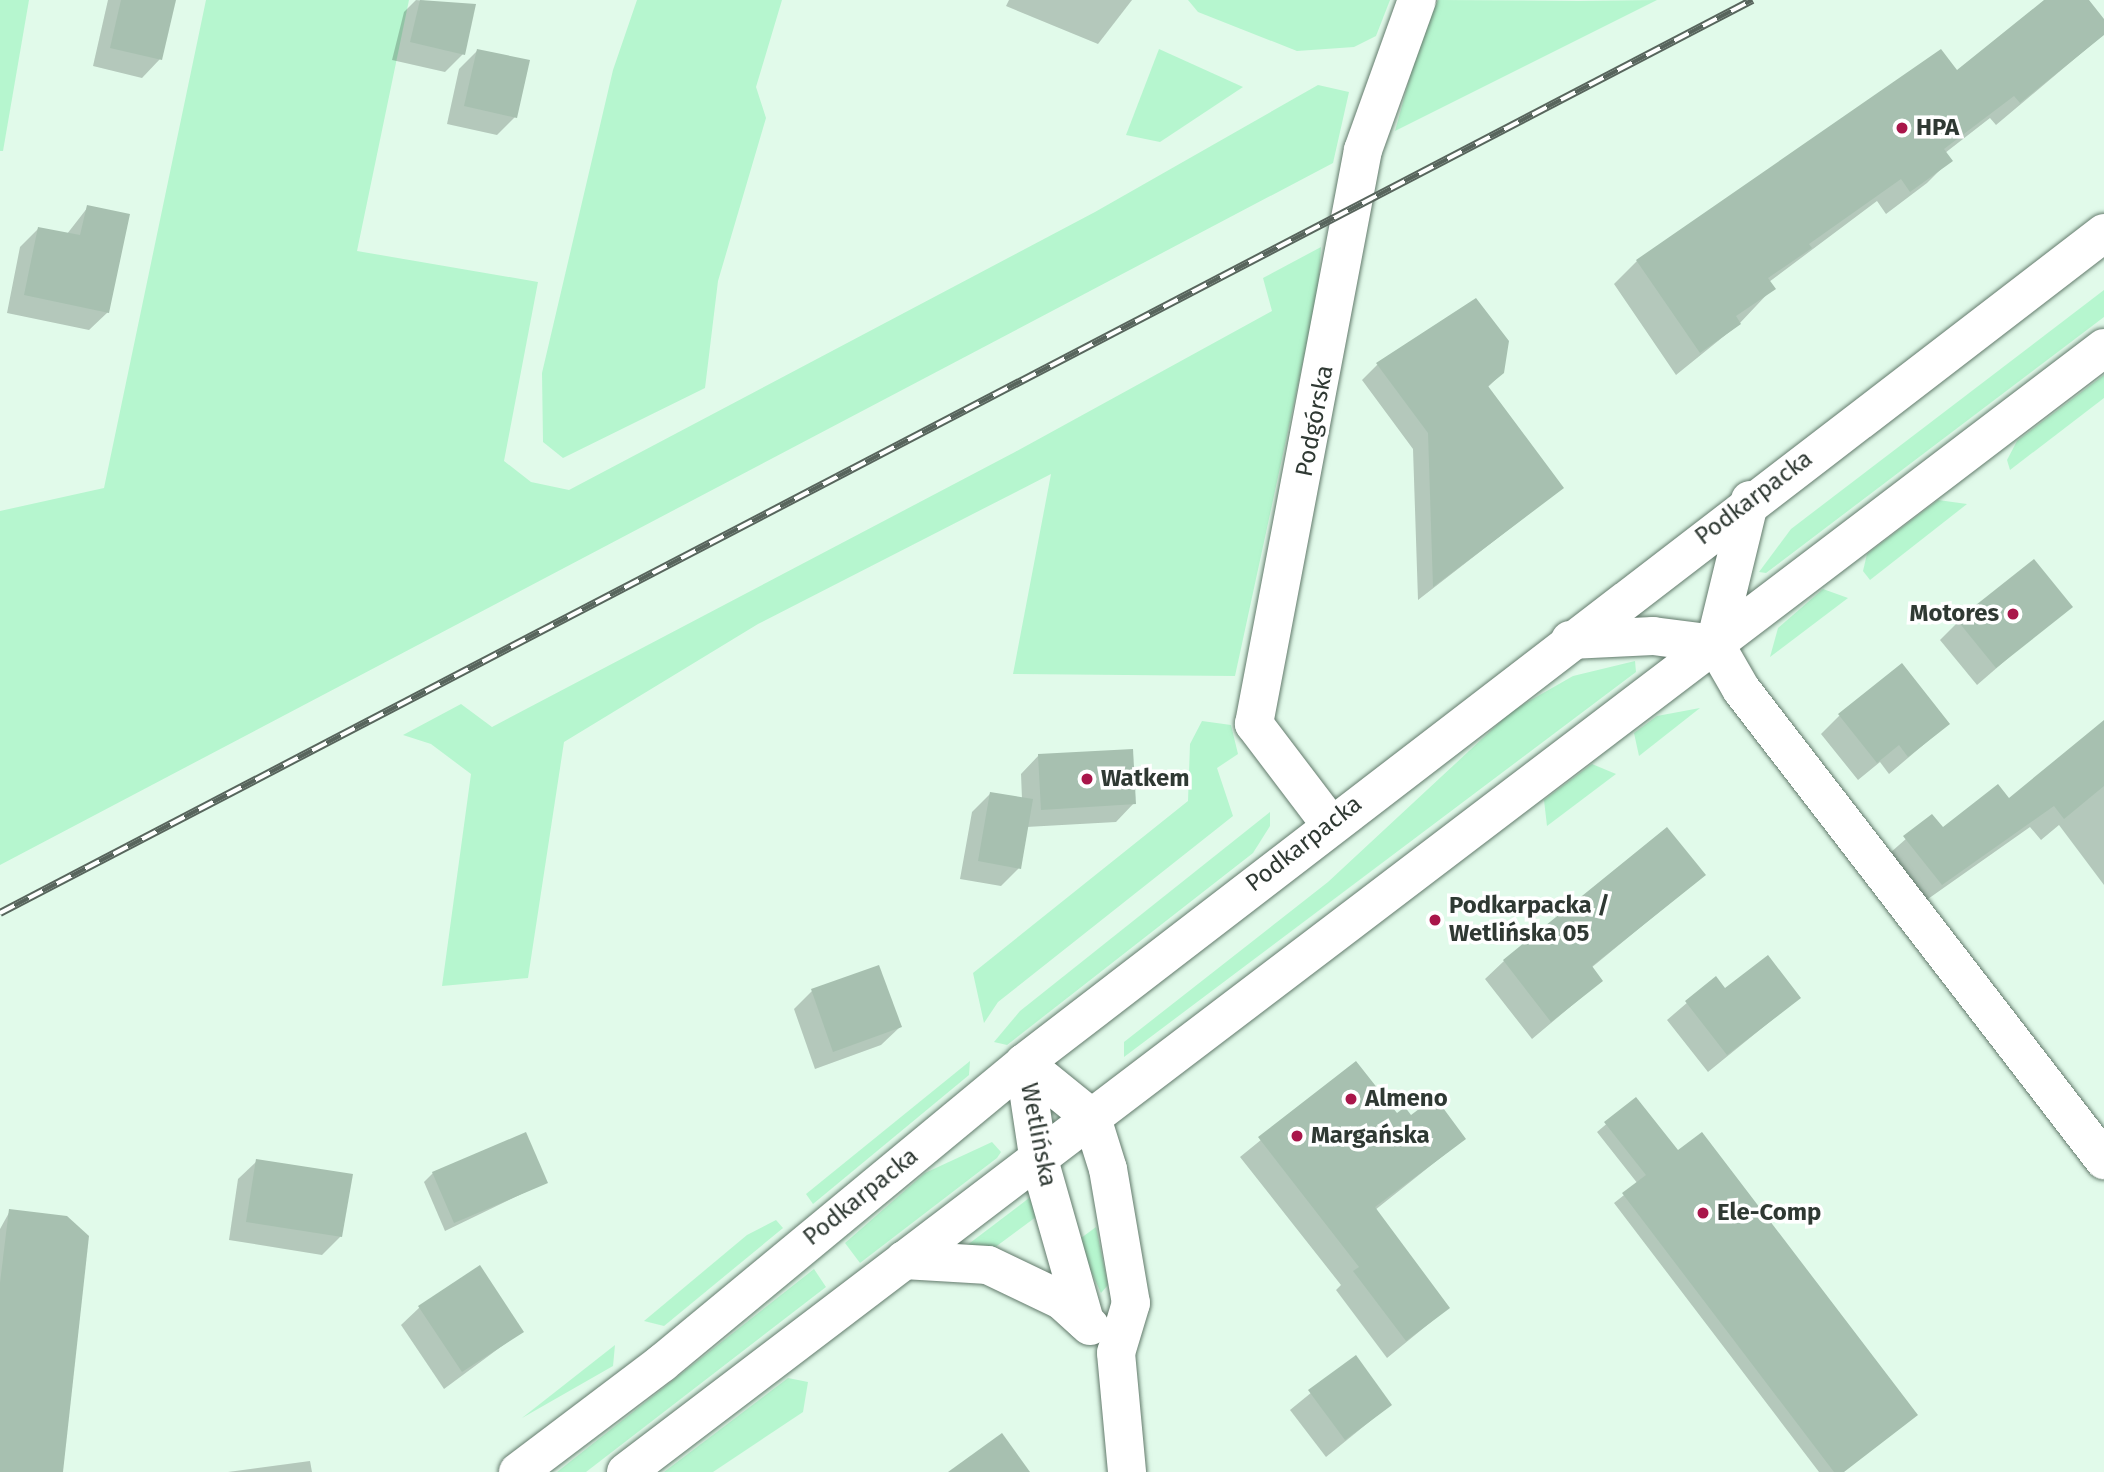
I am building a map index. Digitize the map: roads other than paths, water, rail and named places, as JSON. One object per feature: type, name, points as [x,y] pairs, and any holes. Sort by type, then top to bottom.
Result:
[{"type":"main road","name":"Podgórska","points":[[1330,824],[1254,724],[1363,150],[1417,0]]},
{"type":"main road","name":"Podkarpacka","points":[[518,1472],[662,1363],[1024,1063],[1750,500],[2104,233]]},
{"type":"main road","points":[[626,1472],[1038,1156],[1092,1118],[2104,348]]},
{"type":"main road","points":[[1750,500],[1715,644],[1741,689],[2104,1160]]},
{"type":"main road","points":[[1570,640],[1653,636],[1715,644]]},
{"type":"main road","name":"Wetlińska","points":[[1024,1063],[1092,1118]]},
{"type":"main road","name":"Wetlińska","points":[[1024,1063],[1038,1156],[1085,1321]]},
{"type":"main road","points":[[1092,1118],[1108,1168],[1131,1303],[1115,1353],[1127,1472]]},
{"type":"main road","name":"Wetlińska","points":[[904,1260],[988,1265],[1061,1300],[1115,1353]]},
{"type":"railway","points":[[0,913],[1752,0]]},
{"type":"place","name":"HPA","points":[[1902,128]]},
{"type":"place","name":"Motores","points":[[2013,614]]},
{"type":"place","name":"Watkem","points":[[1087,779]]},
{"type":"place","name":"Podkarpacka / Wetlińska 05","points":[[1435,920]]},
{"type":"place","name":"Almeno","points":[[1351,1099]]},
{"type":"place","name":"Margańska","points":[[1297,1136]]},
{"type":"place","name":"Ele-Comp","points":[[1703,1213]]}]
